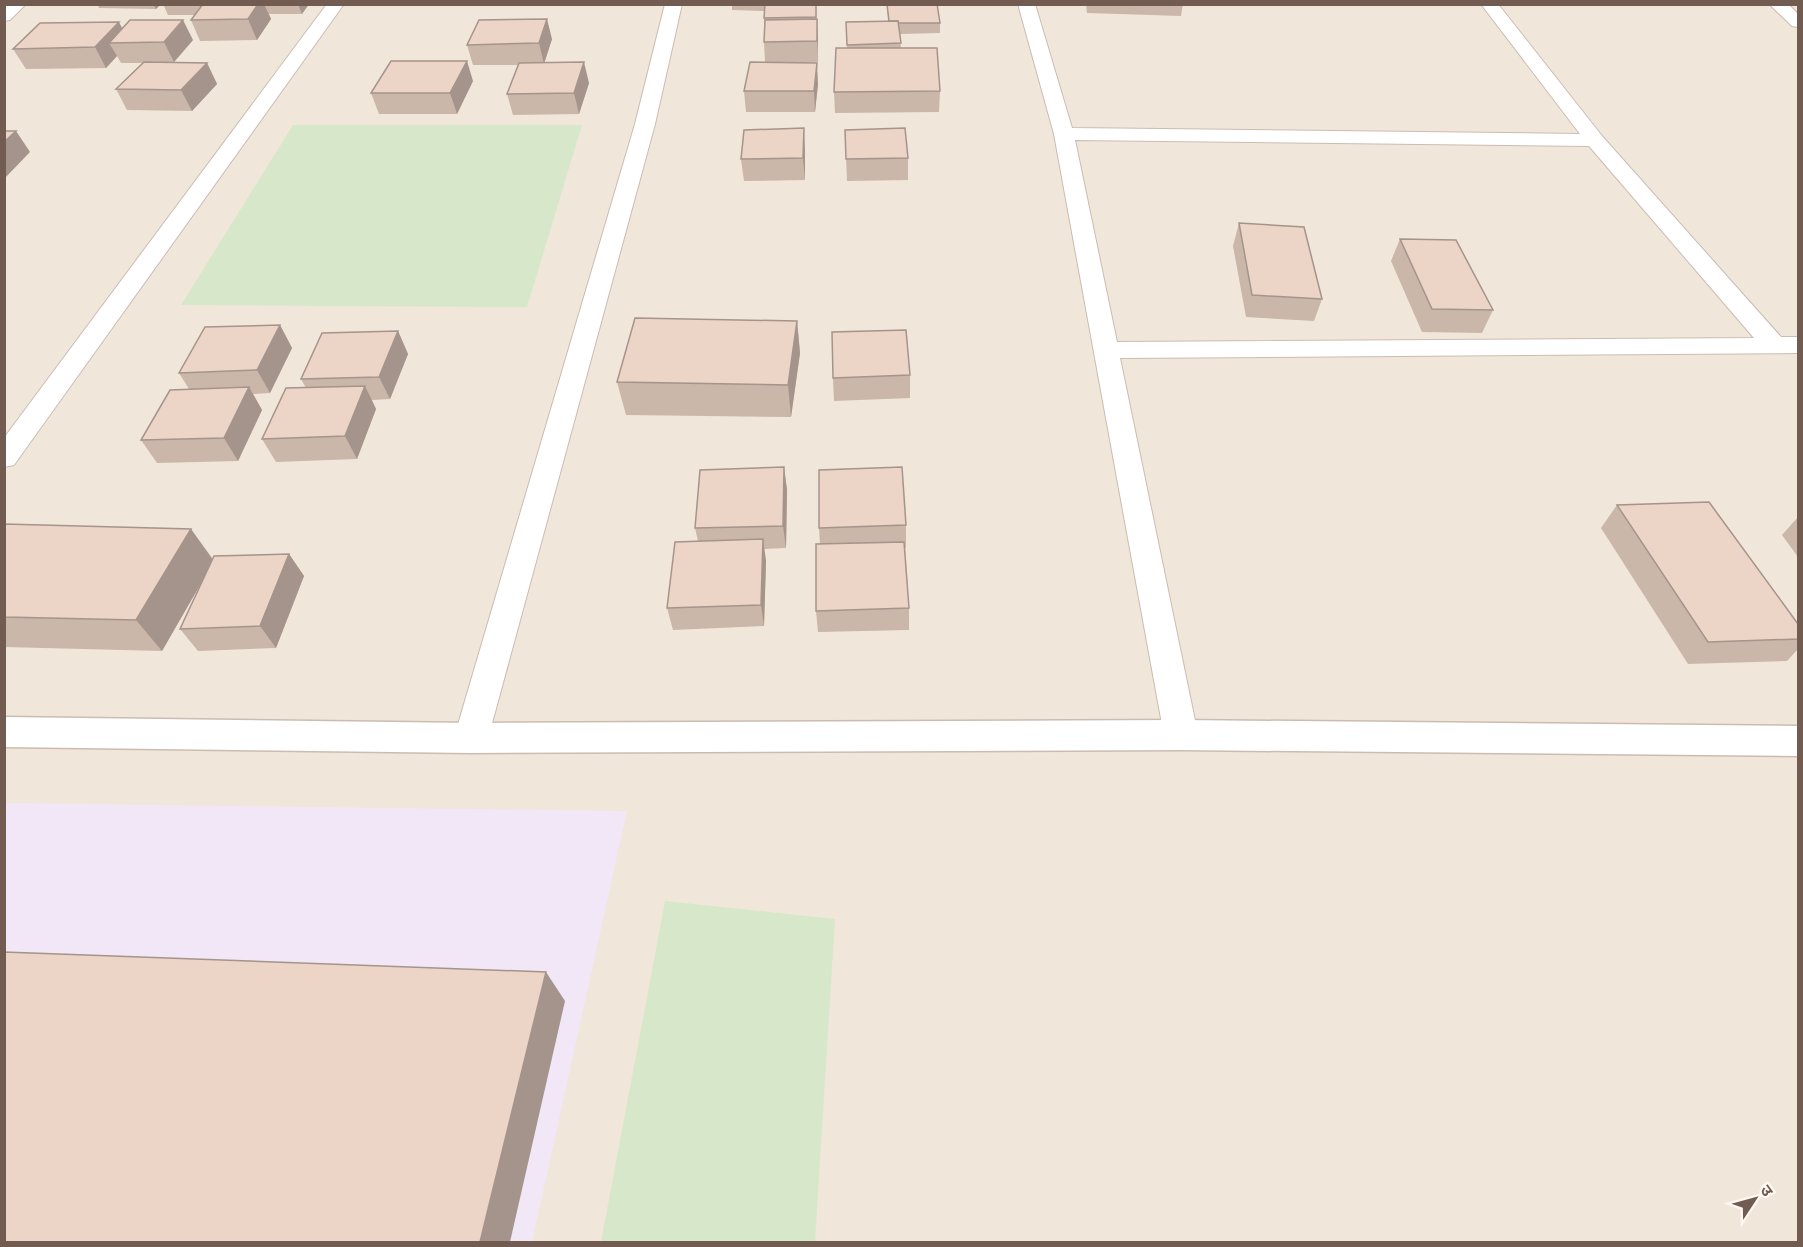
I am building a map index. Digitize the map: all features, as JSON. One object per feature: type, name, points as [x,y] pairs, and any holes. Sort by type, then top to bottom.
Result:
[{"type":"street","points":[[4,732],[471,738],[1181,735],[1798,741]]},
{"type":"lane","points":[[4,16],[18,4]]},
{"type":"lane","points":[[4,458],[336,4]]},
{"type":"lane","points":[[471,738],[645,124],[674,4]]},
{"type":"lane","points":[[1026,4],[1064,134],[1181,735]]},
{"type":"lane","points":[[1489,4],[1595,140],[1786,345]]},
{"type":"lane","points":[[1777,4],[1798,22]]},
{"type":"lane","points":[[1064,134],[1595,140]]},
{"type":"lane","points":[[1106,350],[1786,345]]},
{"type":"shaded area","points":[[5,5],[1798,5],[1798,1242],[5,1242]]},
{"type":"shaded area","points":[[5,803],[627,811],[532,1242],[5,1242]]},
{"type":"green space","points":[[293,125],[582,125],[527,307],[181,305]]},
{"type":"green space","points":[[665,901],[835,919],[815,1242],[601,1242]]},
{"type":"building","points":[[203,4],[258,4],[248,19],[191,20]]},
{"type":"building","points":[[765,4],[816,4],[816,17],[764,18]]},
{"type":"building","points":[[887,4],[937,4],[940,23],[889,21]]},
{"type":"building","points":[[547,19],[539,43],[467,45],[479,20]]},
{"type":"building","points":[[817,19],[817,41],[764,42],[765,20]]},
{"type":"building","points":[[130,20],[183,20],[164,42],[109,43]]},
{"type":"building","points":[[898,21],[901,43],[847,45],[846,22]]},
{"type":"building","points":[[119,22],[95,47],[13,49],[40,23]]},
{"type":"building","points":[[836,48],[937,48],[940,91],[834,92]]},
{"type":"building","points":[[391,61],[467,61],[450,93],[371,93]]},
{"type":"building","points":[[144,62],[207,63],[181,90],[116,89]]},
{"type":"building","points":[[584,62],[574,93],[507,94],[519,63]]},
{"type":"building","points":[[750,62],[817,63],[814,91],[744,91]]},
{"type":"building","points":[[804,128],[803,158],[741,159],[744,130]]},
{"type":"building","points":[[905,128],[908,158],[846,159],[845,130]]},
{"type":"building","points":[[4,131],[16,131],[4,142]]},
{"type":"building","points":[[1239,223],[1304,227],[1322,299],[1252,295]]},
{"type":"building","points":[[1400,239],[1456,240],[1493,310],[1432,309]]},
{"type":"building","points":[[635,318],[797,321],[788,385],[617,382]]},
{"type":"building","points":[[280,325],[257,370],[179,373],[205,327]]},
{"type":"building","points":[[906,330],[910,375],[833,378],[832,332]]},
{"type":"building","points":[[398,331],[379,377],[301,379],[322,333]]},
{"type":"building","points":[[365,386],[345,436],[262,439],[286,388]]},
{"type":"building","points":[[249,387],[224,438],[141,440],[170,390]]},
{"type":"building","points":[[784,467],[783,526],[695,528],[700,470]]},
{"type":"building","points":[[902,467],[906,525],[819,528],[819,470]]},
{"type":"building","points":[[1709,502],[1798,624],[1798,639],[1708,642],[1617,505]]},
{"type":"building","points":[[4,524],[191,529],[136,620],[4,617]]},
{"type":"building","points":[[763,539],[761,605],[667,608],[675,542]]},
{"type":"building","points":[[904,542],[909,608],[816,611],[816,544]]},
{"type":"building","points":[[289,554],[260,626],[180,629],[214,556]]},
{"type":"building","points":[[4,952],[546,972],[480,1242],[4,1242]]}]
